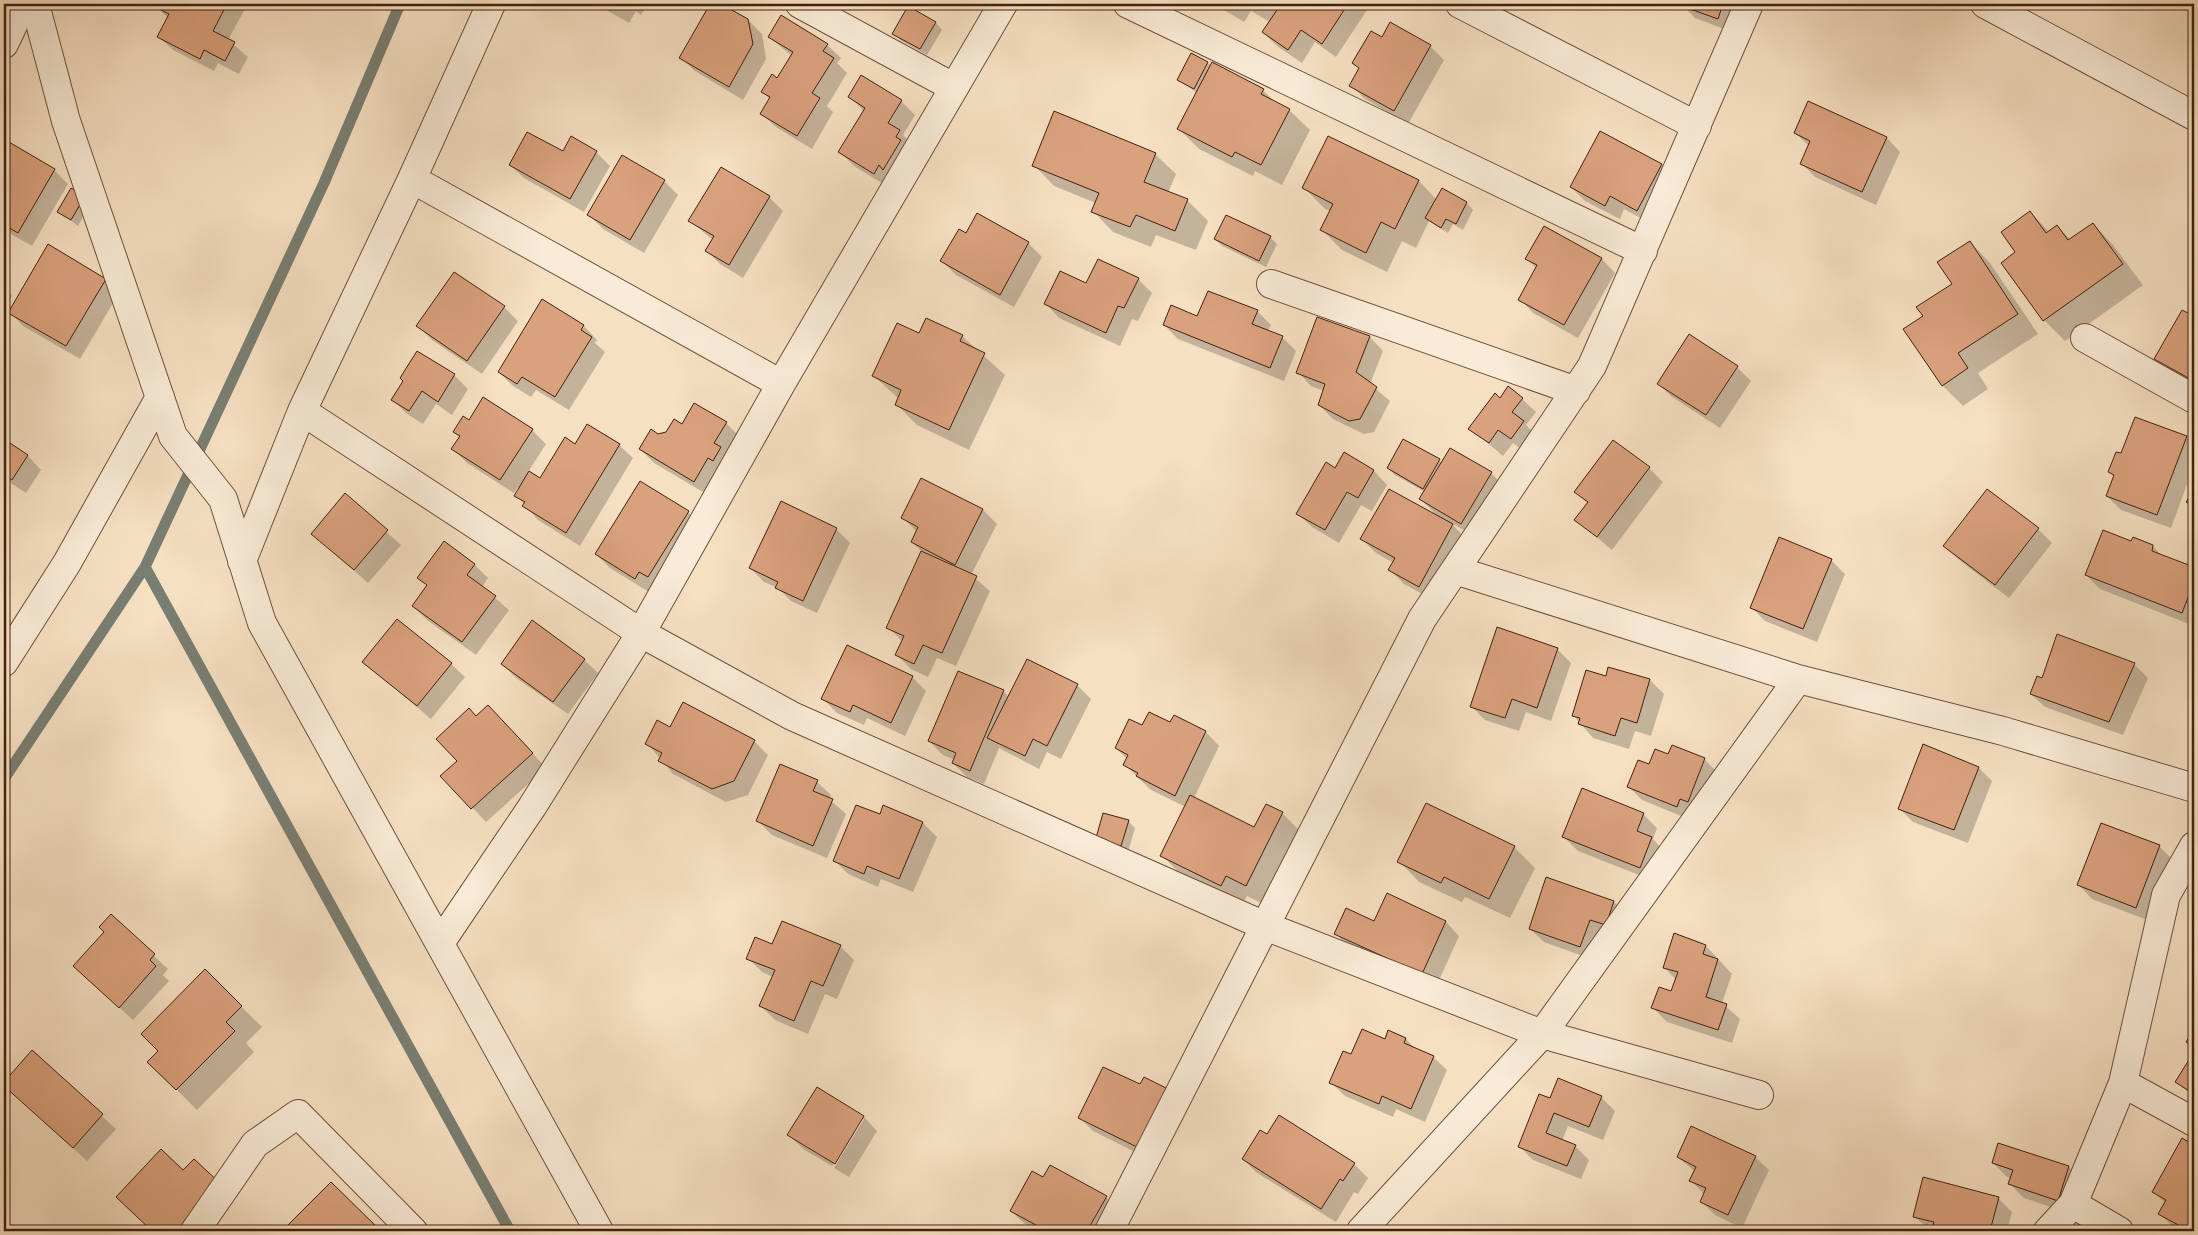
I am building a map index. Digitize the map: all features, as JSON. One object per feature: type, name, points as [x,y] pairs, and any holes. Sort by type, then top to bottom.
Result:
[{"type":"street","points":[[4,44],[23,4]]},
{"type":"street","points":[[35,4],[66,121],[173,436],[223,499],[262,623],[599,1231]]},
{"type":"street","points":[[242,561],[302,411],[412,179],[491,4]]},
{"type":"street","points":[[800,4],[953,88]]},
{"type":"street","points":[[440,943],[532,807],[641,633],[780,384],[1003,4]]},
{"type":"street","points":[[1128,4],[1643,251]]},
{"type":"street","points":[[1460,4],[1697,126]]},
{"type":"street","points":[[1108,1231],[1422,618],[1592,366],[1749,4]]},
{"type":"street","points":[[1985,4],[2194,116]]},
{"type":"street","points":[[412,179],[780,384]]},
{"type":"street","points":[[1270,284],[1576,391]]},
{"type":"street","points":[[2085,338],[2194,399]]},
{"type":"street","points":[[4,662],[67,563],[160,397]]},
{"type":"street","points":[[302,411],[641,633],[792,716],[1265,926],[1542,1034],[1758,1095]]},
{"type":"street","points":[[1454,570],[1798,679],[2002,731],[2194,788]]},
{"type":"street","points":[[1361,1231],[1542,1034],[1798,679]]},
{"type":"street","points":[[2048,1231],[2073,1204],[2123,1083],[2166,895],[2192,855]]},
{"type":"street","points":[[2123,1083],[2194,1122]]},
{"type":"street","points":[[195,1231],[255,1144],[298,1114],[413,1231]]},
{"type":"street","points":[[2073,1204],[2119,1231]]},
{"type":"building","points":[[156,4],[227,4],[213,31],[235,42],[225,61],[204,50],[200,59],[157,37],[169,14],[155,7]]},
{"type":"building","points":[[710,4],[721,4],[748,19],[753,44],[729,87],[679,58]]},
{"type":"building","points":[[1281,4],[1348,4],[1322,44],[1301,30],[1288,50],[1262,32]]},
{"type":"building","points":[[1733,4],[1731,10],[1722,7],[1718,19],[1679,5]]},
{"type":"building","points":[[908,6],[936,22],[920,49],[892,34]]},
{"type":"building","points":[[781,15],[828,44],[823,51],[834,58],[812,93],[820,98],[797,136],[760,114],[770,97],[761,92],[772,74],[777,78],[793,52],[768,37]]},
{"type":"building","points":[[1390,22],[1431,45],[1394,111],[1349,86],[1359,68],[1352,63],[1371,31],[1382,37]]},
{"type":"building","points":[[1191,53],[1208,62],[1194,89],[1177,80]]},
{"type":"building","points":[[1212,62],[1264,89],[1261,94],[1290,109],[1261,165],[1235,152],[1232,157],[1177,129]]},
{"type":"building","points":[[861,75],[902,100],[888,123],[900,130],[896,137],[901,140],[883,170],[879,165],[874,174],[838,152],[865,108],[848,97]]},
{"type":"building","points":[[1808,101],[1887,137],[1862,192],[1800,164],[1810,141],[1794,133]]},
{"type":"building","points":[[1054,111],[1156,153],[1144,182],[1188,199],[1175,231],[1136,215],[1130,227],[1091,212],[1099,193],[1032,166]]},
{"type":"building","points":[[1600,131],[1662,164],[1637,211],[1610,196],[1605,206],[1570,187]]},
{"type":"building","points":[[527,132],[563,151],[571,136],[597,151],[570,199],[509,165]]},
{"type":"building","points":[[1328,136],[1419,180],[1395,229],[1381,222],[1366,253],[1320,230],[1333,204],[1302,188]]},
{"type":"building","points":[[9,142],[55,169],[18,233],[4,225],[4,151]]},
{"type":"building","points":[[622,155],[665,180],[630,240],[587,215]]},
{"type":"building","points":[[721,167],[770,196],[729,265],[705,251],[714,236],[688,221]]},
{"type":"building","points":[[71,188],[85,196],[71,220],[57,212]]},
{"type":"building","points":[[1442,188],[1467,202],[1456,224],[1446,219],[1441,228],[1425,218]]},
{"type":"building","points":[[2030,211],[2046,233],[2057,225],[2068,240],[2093,223],[2123,264],[2043,321],[2001,263],[2015,252],[2001,232]]},
{"type":"building","points":[[977,213],[1029,242],[1000,295],[940,261],[959,229],[966,233]]},
{"type":"building","points":[[1226,215],[1271,236],[1259,261],[1214,239]]},
{"type":"building","points":[[1544,226],[1602,258],[1564,325],[1518,300],[1537,265],[1525,259]]},
{"type":"building","points":[[1970,241],[2018,314],[1958,353],[1968,368],[1942,386],[1903,329],[1923,316],[1916,307],[1952,284],[1937,262]]},
{"type":"building","points":[[48,244],[106,279],[66,346],[8,313]]},
{"type":"building","points":[[1098,259],[1139,278],[1124,308],[1118,306],[1106,333],[1044,304],[1060,271],[1086,283]]},
{"type":"building","points":[[454,272],[505,306],[467,361],[416,326]]},
{"type":"building","points":[[1208,291],[1258,310],[1252,324],[1283,336],[1270,368],[1163,325],[1171,305],[1197,316]]},
{"type":"building","points":[[542,299],[584,325],[581,330],[592,337],[555,397],[522,377],[517,384],[498,372]]},
{"type":"building","points":[[2182,310],[2194,316],[2194,381],[2154,359]]},
{"type":"building","points":[[1317,317],[1370,336],[1356,372],[1377,387],[1360,419],[1349,421],[1318,405],[1325,384],[1296,373]]},
{"type":"building","points":[[926,318],[963,335],[960,341],[985,353],[949,430],[895,405],[901,390],[872,376],[897,323],[919,333]]},
{"type":"building","points":[[1689,334],[1738,366],[1706,415],[1657,384]]},
{"type":"building","points":[[417,351],[455,374],[438,402],[422,391],[409,411],[391,400],[403,381],[400,378]]},
{"type":"building","points":[[1508,386],[1523,398],[1512,412],[1524,421],[1511,439],[1498,430],[1489,443],[1468,429],[1495,393],[1500,398]]},
{"type":"building","points":[[483,397],[533,429],[500,480],[451,449],[460,436],[453,432],[463,416],[469,420]]},
{"type":"building","points":[[694,403],[727,422],[714,443],[721,447],[713,461],[708,458],[694,482],[639,449],[651,429],[658,434],[666,432],[674,419],[682,424]]},
{"type":"building","points":[[2135,417],[2187,436],[2157,515],[2106,496],[2114,475],[2108,472],[2116,452],[2121,453]]},
{"type":"building","points":[[587,424],[620,444],[566,533],[522,506],[525,502],[514,496],[529,471],[540,478],[565,437],[575,444]]},
{"type":"building","points":[[4,439],[28,455],[12,480],[4,475]]},
{"type":"building","points":[[1403,439],[1440,459],[1423,489],[1387,468]]},
{"type":"building","points":[[1613,440],[1650,467],[1597,537],[1574,520],[1588,502],[1574,492]]},
{"type":"building","points":[[1450,448],[1492,472],[1461,524],[1419,499]]},
{"type":"building","points":[[1344,452],[1374,470],[1358,498],[1347,492],[1325,530],[1296,514],[1326,462],[1335,468]]},
{"type":"building","points":[[921,478],[983,509],[955,565],[911,542],[918,527],[901,518]]},
{"type":"building","points":[[640,481],[689,511],[648,577],[639,572],[635,579],[595,554]]},
{"type":"building","points":[[1389,489],[1453,524],[1419,587],[1388,570],[1395,558],[1360,539]]},
{"type":"building","points":[[1987,489],[2039,528],[1995,585],[1943,546]]},
{"type":"building","points":[[2194,489],[2194,507],[2186,502]]},
{"type":"building","points":[[345,493],[388,530],[354,570],[311,534]]},
{"type":"building","points":[[781,501],[837,528],[803,601],[775,588],[778,582],[749,568]]},
{"type":"building","points":[[2103,530],[2131,541],[2133,537],[2153,545],[2152,551],[2194,567],[2194,582],[2182,613],[2085,575]]},
{"type":"building","points":[[1779,537],[1832,559],[1803,629],[1750,608]]},
{"type":"building","points":[[444,541],[475,564],[467,575],[496,596],[462,642],[412,606],[427,585],[417,578]]},
{"type":"building","points":[[921,551],[977,576],[942,653],[923,645],[914,664],[895,655],[904,636],[886,628]]},
{"type":"building","points":[[397,619],[452,663],[417,706],[362,662]]},
{"type":"building","points":[[532,620],[585,659],[553,702],[501,664]]},
{"type":"building","points":[[1497,627],[1558,648],[1537,708],[1512,699],[1505,718],[1470,707]]},
{"type":"building","points":[[2057,634],[2135,663],[2109,722],[2030,694],[2037,676],[2042,678]]},
{"type":"building","points":[[847,645],[913,676],[891,723],[853,705],[850,712],[821,699]]},
{"type":"building","points":[[1027,659],[1078,684],[1047,746],[1033,739],[1025,756],[987,738]]},
{"type":"building","points":[[1608,667],[1650,679],[1637,723],[1621,718],[1615,736],[1578,724],[1580,718],[1572,716],[1586,670],[1606,676]]},
{"type":"building","points":[[958,671],[1004,690],[970,771],[952,763],[956,753],[928,741]]},
{"type":"building","points":[[683,702],[755,740],[734,781],[712,789],[658,761],[662,753],[645,744],[657,720],[670,727]]},
{"type":"building","points":[[488,705],[533,753],[471,809],[440,776],[457,761],[436,739],[469,708],[476,716]]},
{"type":"building","points":[[1149,712],[1170,722],[1174,715],[1206,731],[1175,796],[1136,776],[1138,773],[1123,765],[1128,755],[1115,748],[1129,719],[1142,725]]},
{"type":"building","points":[[1923,744],[1979,767],[1954,830],[1898,809]]},
{"type":"building","points":[[1672,745],[1705,758],[1688,802],[1680,799],[1677,807],[1627,787],[1638,760],[1649,764],[1655,749],[1668,754]]},
{"type":"building","points":[[780,764],[818,780],[813,791],[833,799],[813,846],[756,821]]},
{"type":"building","points":[[1582,788],[1644,813],[1637,831],[1652,837],[1640,868],[1562,837]]},
{"type":"building","points":[[1190,795],[1254,827],[1266,804],[1283,812],[1246,886],[1226,876],[1221,886],[1160,856]]},
{"type":"building","points":[[1426,803],[1515,846],[1489,899],[1444,877],[1441,883],[1397,862]]},
{"type":"building","points":[[856,805],[880,814],[883,805],[923,822],[899,879],[867,866],[864,874],[833,861]]},
{"type":"building","points":[[1103,813],[1129,820],[1121,846],[1096,838]]},
{"type":"building","points":[[2101,823],[2160,845],[2136,908],[2077,885]]},
{"type":"building","points":[[1546,877],[1614,901],[1606,925],[1590,920],[1580,947],[1529,929]]},
{"type":"building","points":[[1387,893],[1446,921],[1422,974],[1334,934],[1346,908],[1374,921]]},
{"type":"building","points":[[111,914],[155,954],[150,960],[156,966],[119,1008],[73,966],[104,932],[99,927]]},
{"type":"building","points":[[782,921],[841,945],[823,986],[811,981],[794,1021],[759,1006],[775,970],[746,959],[755,937],[772,944]]},
{"type":"building","points":[[1674,933],[1706,945],[1703,954],[1718,959],[1706,997],[1727,1004],[1718,1030],[1651,1008],[1659,987],[1671,991],[1678,972],[1663,968]]},
{"type":"building","points":[[205,969],[242,1006],[226,1022],[235,1031],[176,1090],[147,1062],[158,1051],[141,1034]]},
{"type":"building","points":[[1362,1029],[1385,1039],[1388,1030],[1406,1038],[1404,1043],[1434,1056],[1411,1109],[1382,1096],[1379,1104],[1329,1083],[1343,1051],[1351,1054]]},
{"type":"building","points":[[2194,1029],[2194,1047],[2186,1042]]},
{"type":"building","points":[[32,1050],[103,1114],[73,1148],[4,1086],[4,1082]]},
{"type":"building","points":[[2194,1052],[2194,1094],[2175,1082]]},
{"type":"building","points":[[1103,1067],[1140,1084],[1144,1077],[1170,1090],[1141,1149],[1078,1118]]},
{"type":"building","points":[[1558,1078],[1602,1096],[1589,1127],[1554,1113],[1546,1133],[1576,1145],[1567,1166],[1518,1147],[1539,1094],[1550,1098]]},
{"type":"building","points":[[817,1087],[864,1116],[835,1164],[787,1135]]},
{"type":"building","points":[[1279,1115],[1355,1163],[1343,1181],[1340,1179],[1321,1209],[1242,1159],[1260,1130],[1267,1134]]},
{"type":"building","points":[[1691,1126],[1756,1156],[1728,1215],[1700,1202],[1706,1188],[1689,1181],[1696,1167],[1677,1157]]},
{"type":"building","points":[[2182,1138],[2194,1145],[2194,1231],[2183,1231],[2184,1228],[2158,1214],[2166,1200],[2152,1192]]},
{"type":"building","points":[[1998,1143],[2069,1166],[2058,1201],[2008,1184],[2013,1170],[1992,1163]]},
{"type":"building","points":[[161,1149],[183,1170],[194,1159],[222,1185],[178,1231],[152,1231],[116,1197]]},
{"type":"building","points":[[1050,1165],[1107,1196],[1087,1231],[1047,1231],[1010,1211],[1032,1171],[1043,1177]]},
{"type":"building","points":[[1923,1177],[1999,1197],[1990,1231],[1932,1231],[1934,1222],[1913,1217]]},
{"type":"building","points":[[331,1182],[381,1231],[282,1231]]},
{"type":"waterway","points":[[4,779],[145,567],[324,183],[400,4]]},
{"type":"waterway","points":[[145,567],[510,1231]]}]
